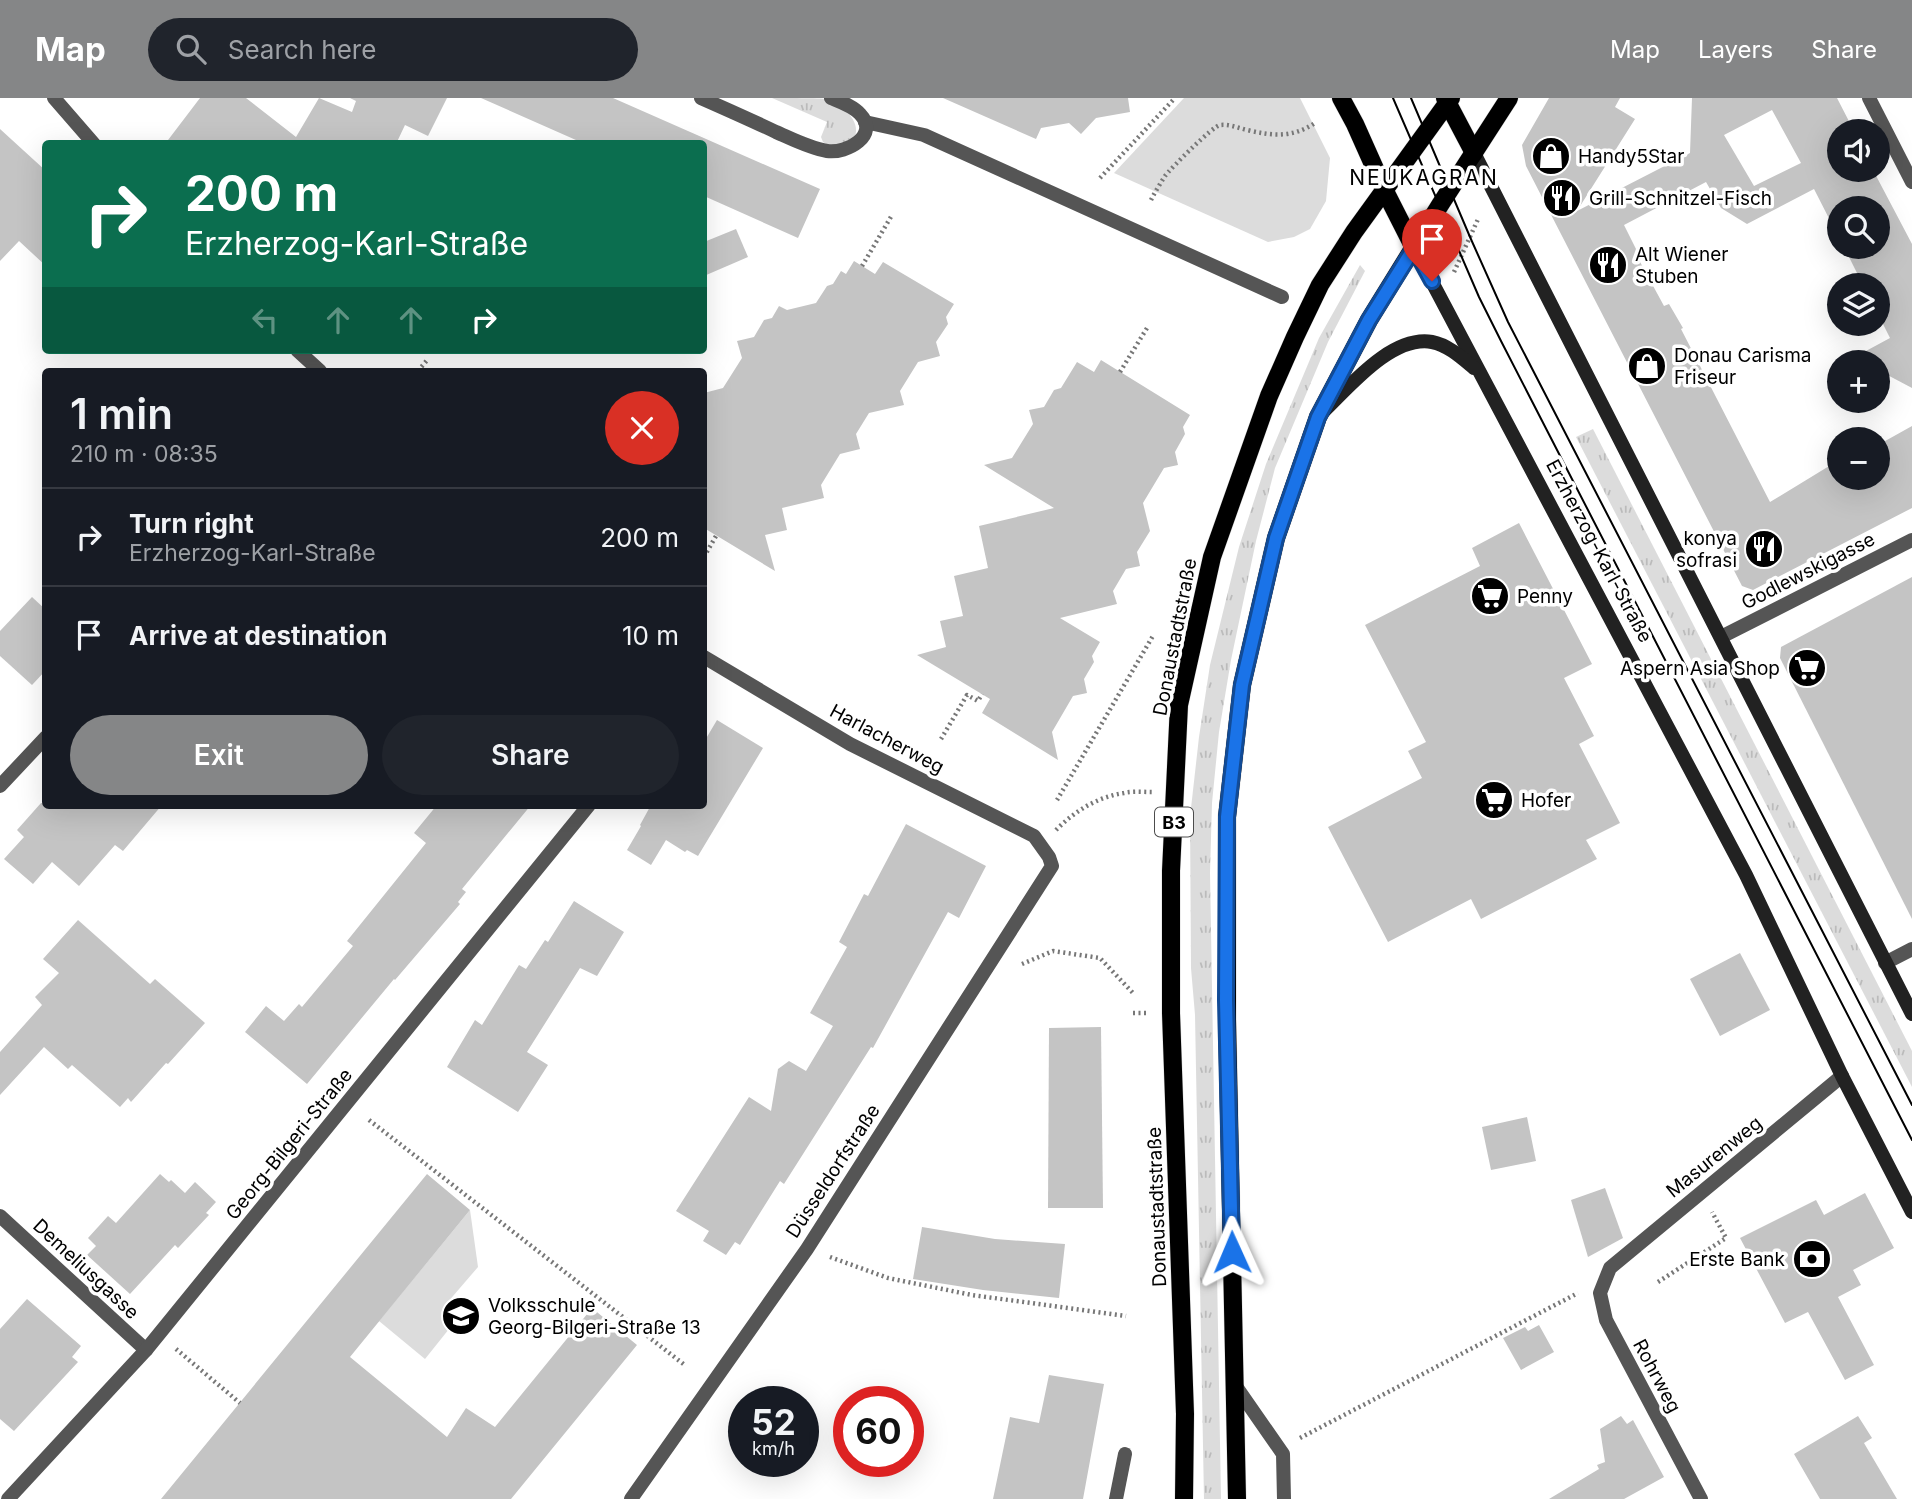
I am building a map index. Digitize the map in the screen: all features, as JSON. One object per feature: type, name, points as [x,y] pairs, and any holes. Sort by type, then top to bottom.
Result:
[{"type":"main road","name":"Erzherzog-Karl-Straße","points":[[1341,98],[1414,248],[1746,875],[1842,1076],[1912,1212]]},
{"type":"main road","points":[[1237,1499],[1227,1019],[1227,817],[1242,685],[1276,538],[1318,417],[1369,320],[1508,98]]},
{"type":"main road","name":"Donaustadtstraße","points":[[1184,1499],[1184,1400],[1171,1013],[1171,871],[1179,705],[1212,557],[1269,396],[1320,285],[1448,100]]},
{"type":"main road","points":[[1448,100],[1912,1014]]},
{"type":"main road","points":[[1318,417],[1373,365],[1405,344],[1434,342],[1454,351],[1480,373]]},
{"type":"street","points":[[54,98],[91,140]]},
{"type":"street","points":[[701,98],[802,144],[828,151],[846,150],[862,139],[865,122],[860,113],[831,98]]},
{"type":"street","points":[[1869,98],[1912,182]]},
{"type":"street","points":[[865,122],[923,135],[1282,297]]},
{"type":"street","points":[[301,354],[317,368]]},
{"type":"street","name":"Godlewskigasse","points":[[1721,637],[1912,540]]},
{"type":"street","name":"Harlacherweg","points":[[707,661],[850,744],[1034,836],[1045,851]]},
{"type":"street","points":[[0,786],[42,741]]},
{"type":"street","name":"Georg-Bilgeri-Straße","points":[[8,1499],[146,1350],[586,809]]},
{"type":"street","name":"Düsseldorfstraße","points":[[631,1499],[807,1249],[1052,866],[1045,851]]},
{"type":"street","points":[[1885,963],[1912,949]]},
{"type":"street","name":"Masurenweg","points":[[1600,1293],[1611,1268],[1842,1076]]},
{"type":"street","name":"Demeliusgasse","points":[[0,1216],[146,1350]]},
{"type":"street","name":"Rohrweg","points":[[1600,1293],[1606,1320],[1700,1499]]},
{"type":"street","points":[[1235,1384],[1283,1454],[1284,1499]]},
{"type":"street","points":[[1116,1499],[1125,1454]]},
{"type":"path","points":[[1100,178],[1175,98]]},
{"type":"path","points":[[1151,200],[1166,174],[1217,125],[1284,135],[1302,131],[1315,123]]},
{"type":"path","points":[[1456,279],[1454,271],[1481,213]]},
{"type":"path","points":[[862,266],[892,215]]},
{"type":"path","points":[[1120,372],[1147,328]]},
{"type":"path","points":[[420,368],[428,359]]},
{"type":"path","points":[[707,552],[716,536]]},
{"type":"path","points":[[1057,800],[1153,634]]},
{"type":"path","points":[[941,738],[967,695],[978,701],[982,694]]},
{"type":"path","points":[[1045,851],[1069,817],[1084,806],[1124,792],[1156,792]]},
{"type":"path","points":[[1022,964],[1053,951],[1100,958],[1133,993]]},
{"type":"path","points":[[369,1120],[686,1366]]},
{"type":"path","points":[[1658,1282],[1726,1238],[1713,1212]]},
{"type":"path","points":[[828,1256],[888,1278],[972,1295],[1126,1316]]},
{"type":"path","points":[[1298,1439],[1581,1291],[1600,1293]]},
{"type":"path","points":[[176,1349],[240,1403]]},
{"type":"green space","points":[[772,98],[828,99],[834,102],[851,116],[854,122],[856,134],[853,141],[831,147],[823,142],[821,137],[827,122]]},
{"type":"green space","points":[[1184,98],[1300,98],[1330,158],[1326,201],[1310,229],[1294,237],[1268,242],[1114,173]]},
{"type":"green space","points":[[1360,265],[1365,271],[1328,342],[1275,468],[1256,541],[1219,732],[1212,803],[1210,873],[1221,1499],[1204,1499],[1190,817],[1199,737],[1210,665],[1239,547],[1266,464],[1319,338]]},
{"type":"green space","points":[[1593,429],[1912,1051],[1912,1087],[1576,437]]},
{"type":"green space","points":[[470,1210],[478,1267],[447,1303],[449,1329],[425,1359],[379,1321]]},
{"type":"building","points":[[200,98],[246,98],[296,137],[319,98],[352,112],[356,101],[350,98],[447,98],[428,136],[405,125],[398,140],[168,140]]},
{"type":"building","points":[[481,98],[613,98],[820,189],[798,238],[707,197],[707,140],[576,140]]},
{"type":"building","points":[[943,98],[1128,98],[1130,112],[1096,118],[1081,134],[1069,123],[1041,128],[1036,139]]},
{"type":"building","points":[[1549,98],[1620,98],[1615,107],[1635,119],[1577,211],[1690,153],[1692,98],[1837,98],[1848,119],[1827,119],[1827,182],[1879,182],[1887,196],[1827,196],[1827,214],[1814,189],[1747,224],[1721,208],[1706,182],[1624,225],[1664,306],[1669,304],[1683,328],[1681,329],[1770,502],[1827,467],[1827,490],[1890,490],[1890,438],[1912,426],[1912,508],[1753,590],[1742,586],[1526,166],[1522,145]],"holes":[[[1772,110],[1801,163],[1754,186],[1724,135]]]},
{"type":"building","points":[[0,129],[42,167],[42,262],[19,241],[0,261]]},
{"type":"building","points":[[1890,202],[1912,244],[1912,388],[1890,376],[1890,350],[1868,350],[1890,338],[1890,273],[1857,273],[1850,259],[1890,259]]},
{"type":"building","points":[[736,229],[748,257],[707,275],[707,241]]},
{"type":"building","points":[[854,261],[875,274],[883,262],[954,304],[946,317],[948,324],[936,342],[940,356],[918,362],[900,391],[904,405],[869,413],[856,434],[860,449],[840,454],[821,485],[824,498],[782,508],[787,530],[765,535],[775,571],[707,530],[707,392],[723,388],[742,358],[737,341],[754,337],[764,320],[772,318],[779,306],[787,310],[816,303],[841,271],[846,274]]},
{"type":"building","points":[[1101,360],[1190,415],[1183,427],[1185,434],[1175,452],[1178,465],[1164,468],[1143,503],[1150,531],[1137,552],[1140,566],[1126,569],[1113,591],[1117,604],[1060,618],[1100,642],[1092,656],[1094,662],[1084,679],[1087,693],[1073,696],[1052,732],[1058,760],[982,713],[990,699],[917,655],[946,647],[940,621],[963,616],[954,576],[988,568],[979,526],[1054,508],[984,465],[1012,458],[1033,424],[1029,410],[1044,407],[1054,390],[1061,388],[1077,362],[1094,372]]},
{"type":"building","points":[[1519,523],[1592,664],[1564,678],[1594,736],[1579,744],[1620,823],[1586,840],[1597,859],[1481,919],[1471,899],[1388,942],[1328,827],[1422,778],[1408,751],[1426,742],[1365,625],[1480,566],[1472,548]]},
{"type":"building","points":[[1912,577],[1912,919],[1780,658],[1781,647]]},
{"type":"building","points":[[32,597],[42,606],[42,674],[32,685],[0,656],[0,631]]},
{"type":"building","points":[[717,720],[763,748],[698,856],[687,850],[685,852],[666,840],[651,865],[627,850],[649,809],[707,809],[707,737]]},
{"type":"building","points":[[41,803],[42,809],[159,809],[123,851],[115,845],[79,886],[52,862],[33,884],[4,859],[24,837],[17,830]]},
{"type":"building","points":[[434,809],[528,809],[462,889],[466,892],[458,902],[460,904],[307,1084],[245,1032],[266,1006],[284,1021],[299,1004],[302,1007],[353,946],[347,941],[426,843],[414,833]]},
{"type":"building","points":[[906,824],[986,866],[959,918],[948,912],[873,1048],[871,1047],[784,1184],[780,1181],[740,1245],[735,1242],[726,1255],[703,1241],[709,1231],[676,1211],[749,1097],[771,1111],[778,1069],[789,1061],[806,1071],[833,1026],[810,1013],[847,947],[839,942],[864,894],[868,896]]},
{"type":"building","points":[[574,901],[624,932],[597,976],[580,968],[527,1052],[548,1065],[518,1112],[447,1067],[475,1020],[482,1025],[519,965],[526,969],[545,940],[548,942]]},
{"type":"building","points":[[78,920],[150,984],[155,979],[205,1023],[131,1102],[128,1098],[120,1107],[72,1065],[68,1069],[44,1047],[0,1095],[0,1052],[42,1005],[35,997],[59,973],[43,959]]},
{"type":"building","points":[[1740,953],[1770,1010],[1720,1036],[1690,979]]},
{"type":"building","points":[[1101,1027],[1103,1208],[1048,1208],[1049,1028]]},
{"type":"building","points":[[1527,1117],[1536,1161],[1491,1170],[1482,1127]]},
{"type":"building","points":[[160,1174],[185,1193],[195,1182],[216,1202],[206,1213],[209,1215],[178,1248],[175,1245],[130,1294],[87,1255],[96,1246],[88,1238],[108,1216],[116,1223]]},
{"type":"building","points":[[427,1174],[470,1210],[350,1357],[447,1437],[466,1408],[495,1427],[592,1308],[637,1345],[511,1499],[161,1499]]},
{"type":"building","points":[[1605,1188],[1623,1238],[1588,1257],[1571,1200]]},
{"type":"building","name":"Erste Bank","points":[[1865,1193],[1894,1248],[1853,1270],[1861,1285],[1838,1297],[1874,1365],[1845,1380],[1808,1312],[1785,1323],[1740,1238],[1816,1200],[1824,1215]]},
{"type":"building","points":[[922,1227],[995,1239],[1065,1244],[1059,1298],[913,1279]]},
{"type":"building","points":[[27,1299],[81,1346],[72,1357],[78,1362],[14,1431],[0,1419],[0,1329]]},
{"type":"building","points":[[1539,1325],[1554,1352],[1521,1370],[1503,1338],[1525,1327],[1528,1331]]},
{"type":"building","points":[[1049,1375],[1104,1384],[1083,1499],[993,1499],[1010,1417],[1039,1423]]},
{"type":"building","points":[[1621,1416],[1627,1424],[1633,1420],[1664,1477],[1624,1499],[1549,1499],[1599,1469],[1597,1465],[1605,1462],[1600,1429]]},
{"type":"building","points":[[1858,1416],[1872,1438],[1864,1443],[1897,1499],[1820,1499],[1794,1454]]},
{"type":"tram line","points":[[1393,98],[1479,297],[1912,1140]]},
{"type":"tram line","points":[[1411,98],[1508,322],[1912,1105]]},
{"type":"place","name":"Handy5Star","points":[[1551,156]]},
{"type":"place","name":"Grill-Schnitzel-Fisch","points":[[1562,198]]},
{"type":"place","name":"Alt Wiener Stuben","points":[[1608,265]]},
{"type":"place","name":"Donau Carisma Friseur","points":[[1647,366]]},
{"type":"place","name":"konya sofrasi","points":[[1764,549]]},
{"type":"place","name":"Penny","points":[[1490,596]]},
{"type":"place","name":"Aspern Asia Shop","points":[[1807,668]]},
{"type":"place","name":"Hofer","points":[[1494,800]]},
{"type":"place","name":"Erste Bank","points":[[1812,1259]]},
{"type":"place","name":"Volksschule Georg-Bilgeri-Straße 13","points":[[461,1316]]},
{"type":"district","name":"NEUKAGRAN","points":[[1424,177]]},
{"type":"route","points":[[1232,1252],[1226,1000],[1227,817],[1242,685],[1276,538],[1318,417],[1369,320],[1414,248],[1432,281]]}]
